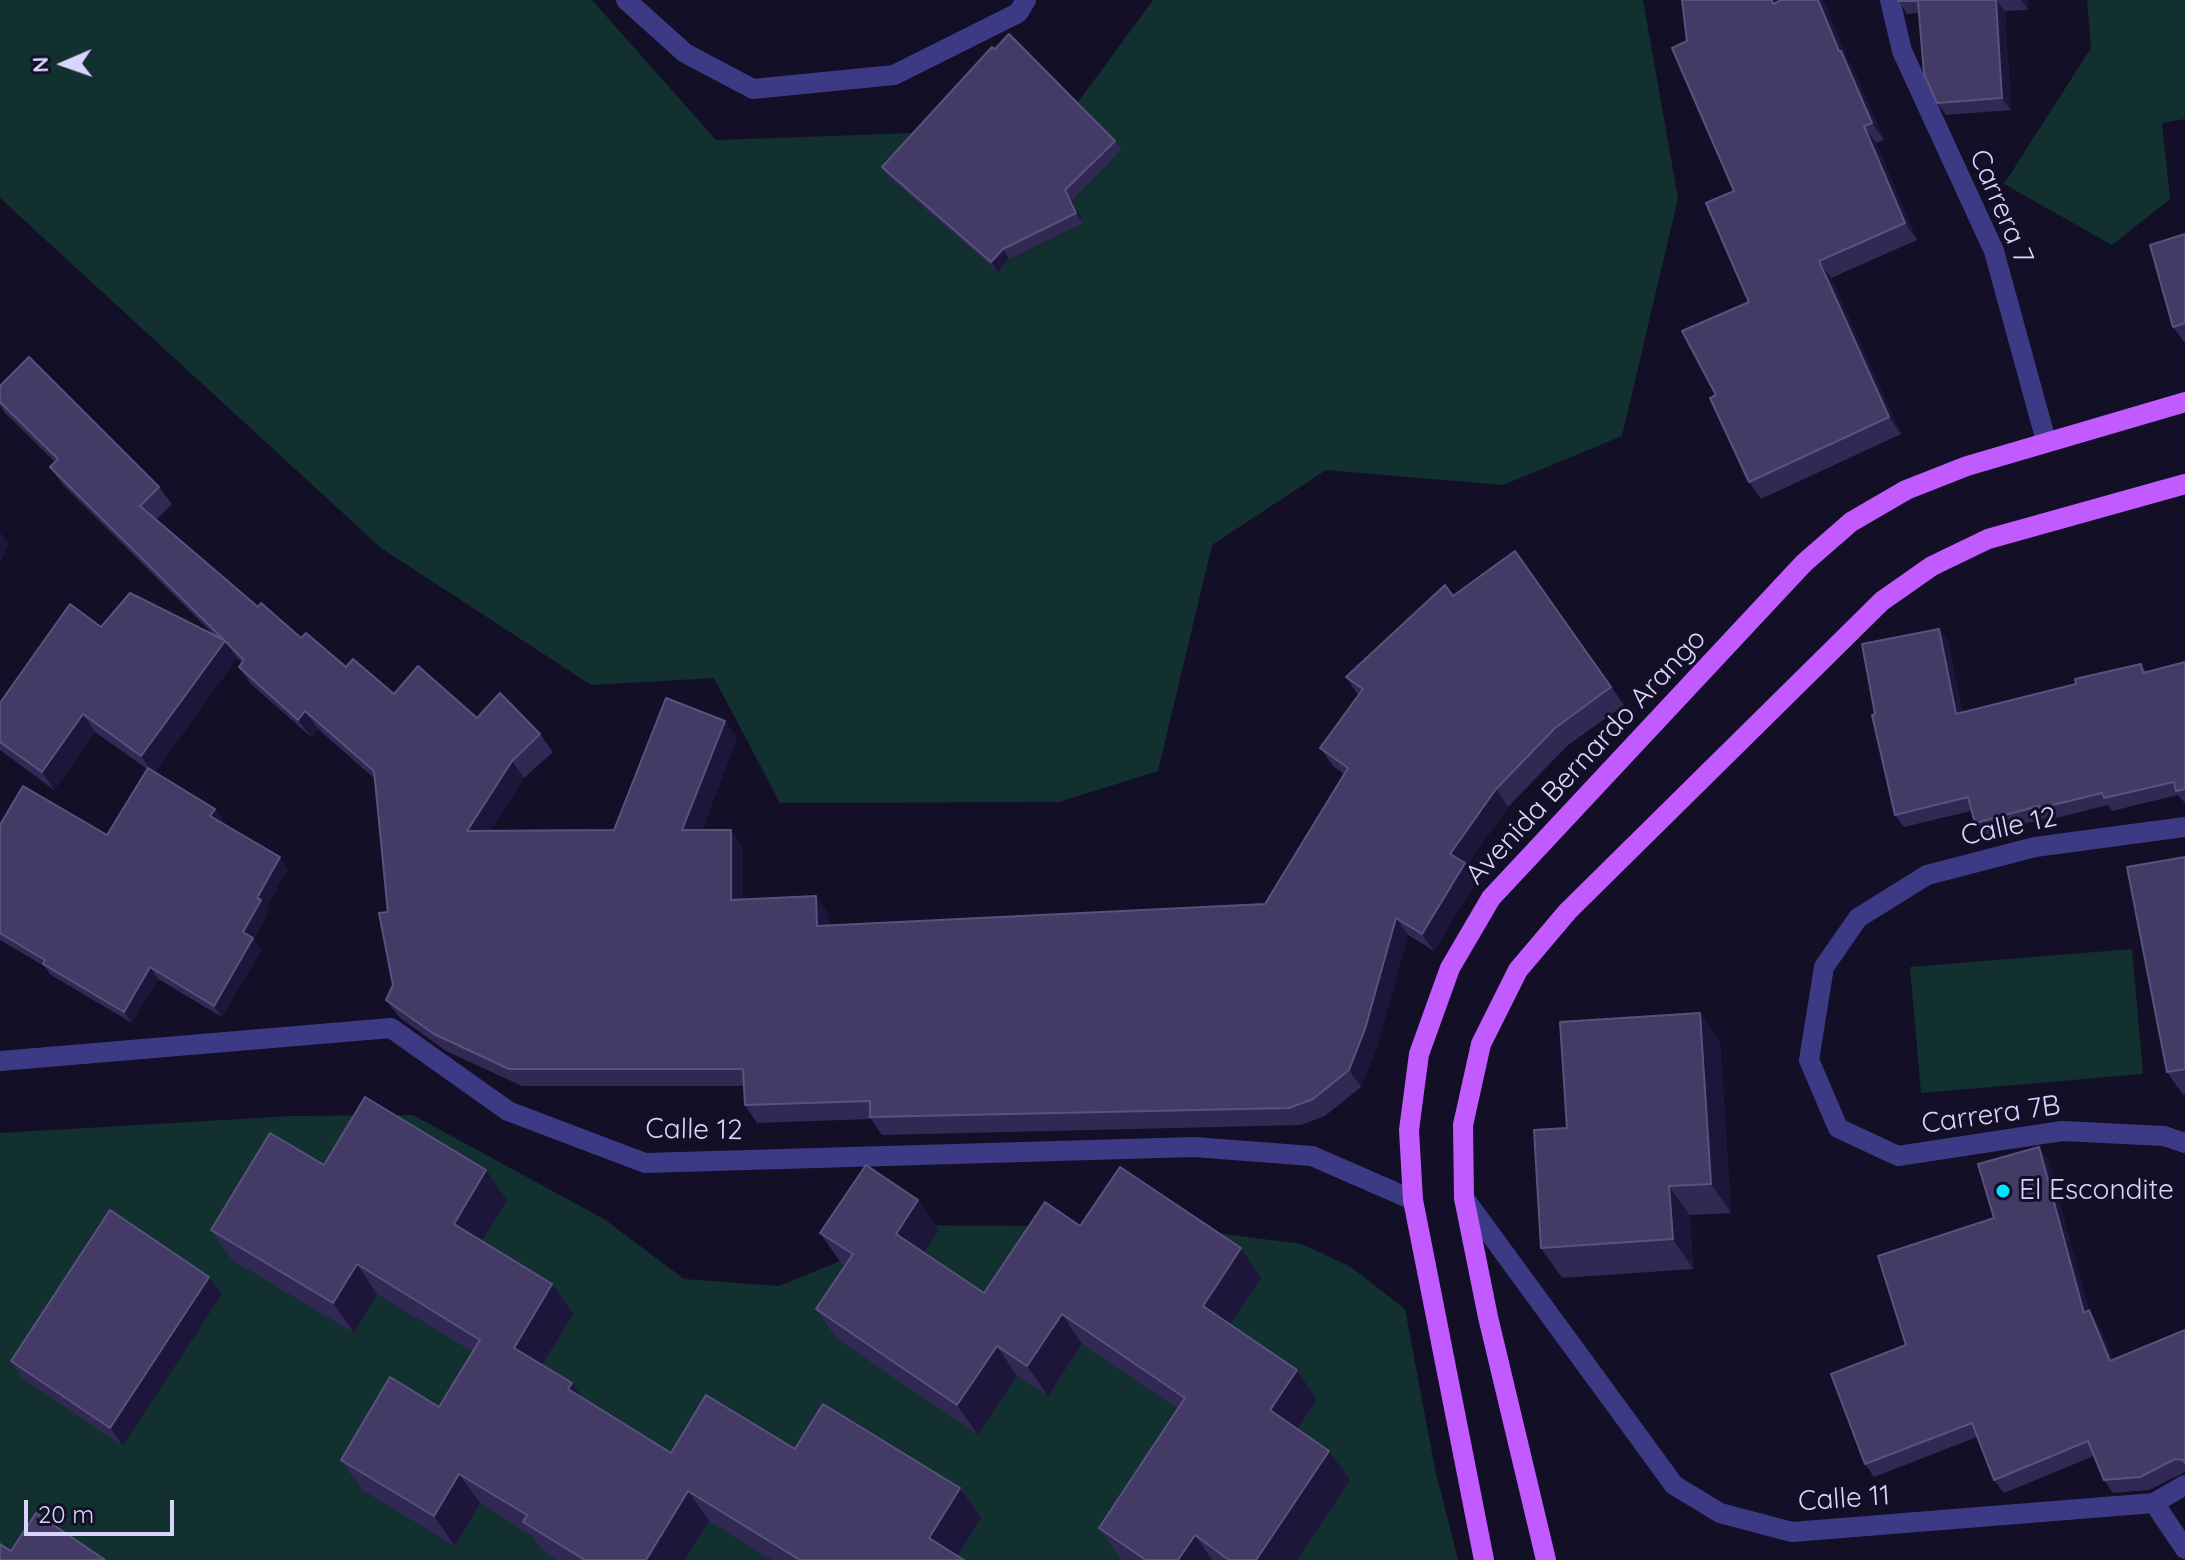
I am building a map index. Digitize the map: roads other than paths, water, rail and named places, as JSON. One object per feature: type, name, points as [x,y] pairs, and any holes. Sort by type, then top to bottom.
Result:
[{"type":"main road","name":"Avenida Bernardo Arango","points":[[1484,1560],[1413,1200],[1409,1130],[1419,1054],[1450,968],[1491,898],[1804,563],[1851,522],[1906,490],[1967,466],[2185,402]]},
{"type":"main road","points":[[1546,1560],[1488,1317],[1464,1198],[1463,1125],[1481,1044],[1518,970],[1579,900],[1882,601],[1932,566],[1988,539],[2185,484]]},
{"type":"street","points":[[626,0],[685,53],[753,89],[894,75],[1018,13],[1026,0]]},
{"type":"street","name":"Carrera 7","points":[[1890,0],[1902,51],[1994,251],[2046,441]]},
{"type":"street","name":"Calle 12","points":[[1898,1156],[1838,1128],[1809,1060],[1824,967],[1858,918],[1927,875],[2035,847],[2185,827]]},
{"type":"street","name":"Calle 12","points":[[0,1061],[391,1028],[508,1111],[645,1163],[1194,1147],[1312,1156],[1413,1200]]},
{"type":"street","name":"Carrera 7B","points":[[1898,1156],[2062,1131],[2164,1136],[2185,1143]]},
{"type":"street","name":"Calle 11","points":[[1464,1198],[1674,1485],[1720,1513],[1792,1532],[2154,1503],[2185,1485]]},
{"type":"street","points":[[2154,1503],[2185,1549]]},
{"type":"place","name":"El Escondite","points":[[2003,1191]]}]
